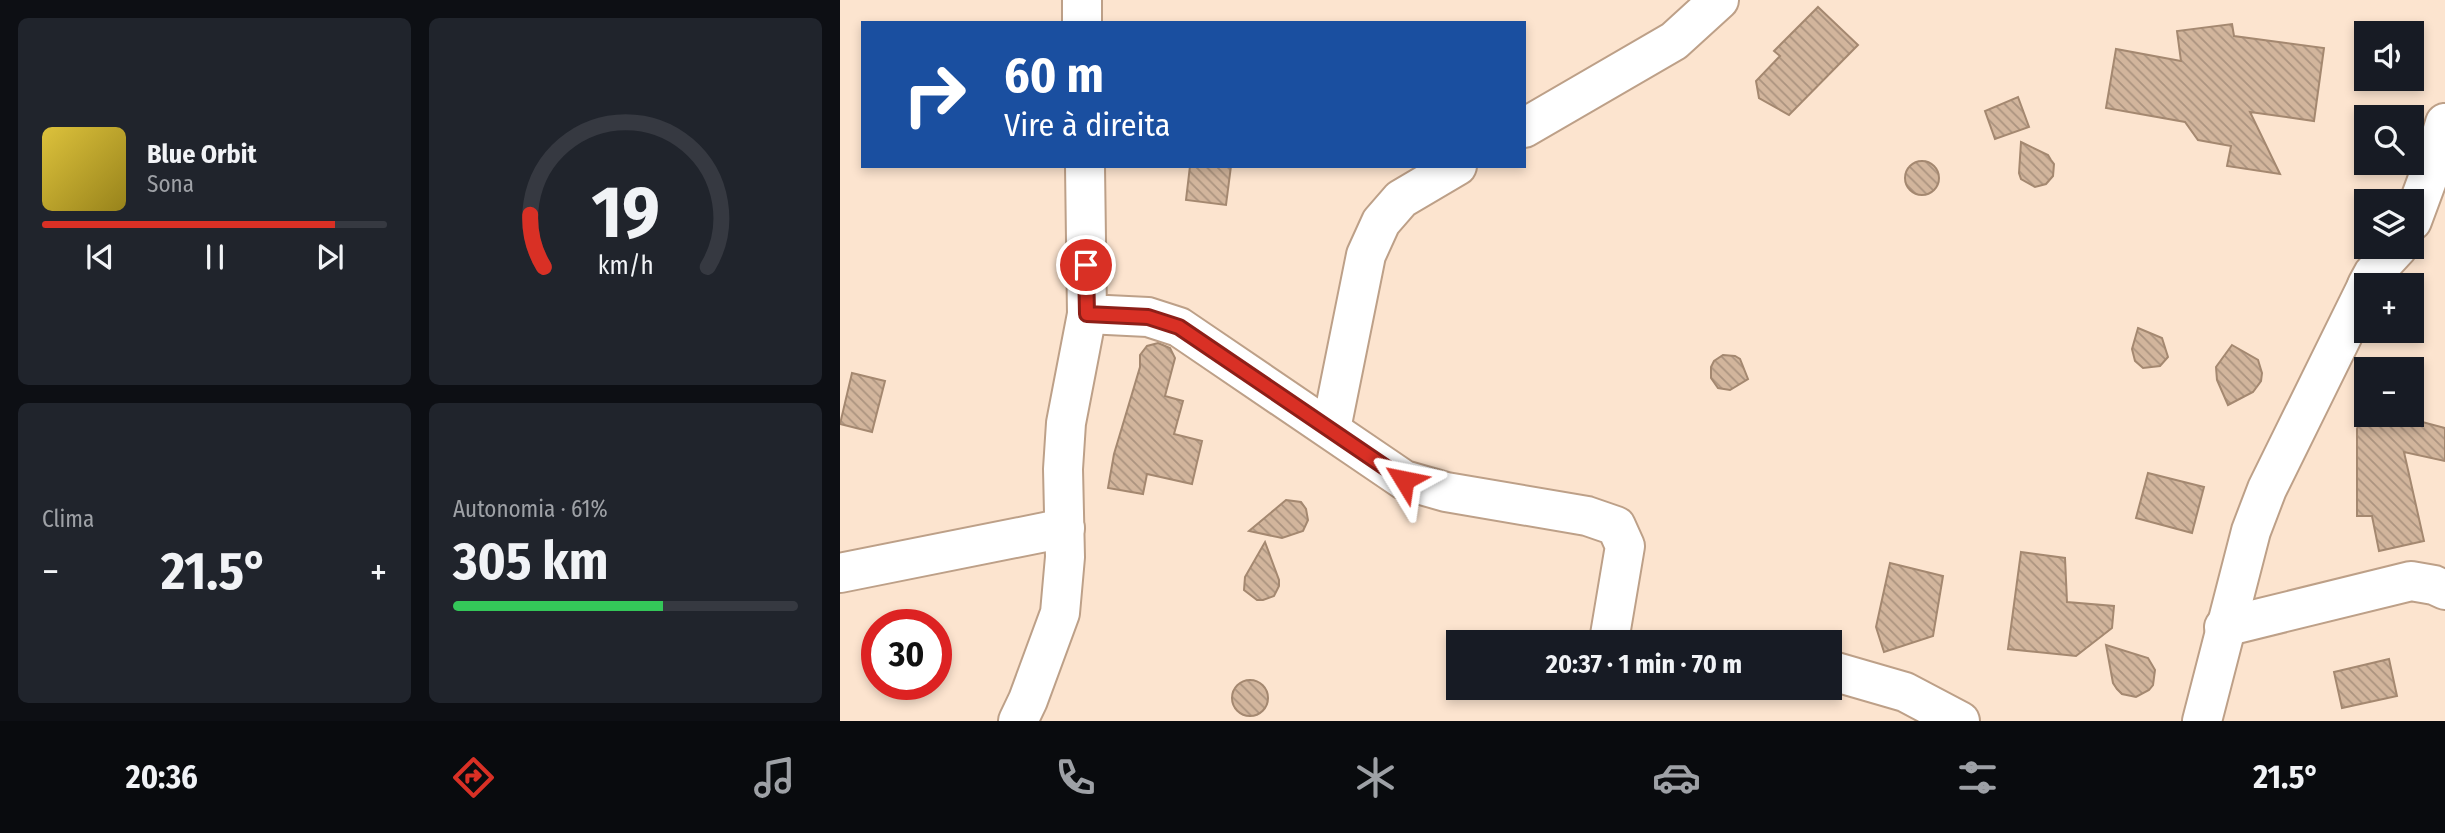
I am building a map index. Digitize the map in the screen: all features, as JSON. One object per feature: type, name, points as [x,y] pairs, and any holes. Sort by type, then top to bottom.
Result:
[{"type":"street","points":[[1082,0],[1083,21]]},
{"type":"street","points":[[1526,127],[1674,41],[1719,0]]},
{"type":"street","points":[[2424,189],[2445,123]]},
{"type":"street","points":[[1018,721],[1060,613],[1065,557],[1063,469],[1066,423],[1087,314],[1085,168]]},
{"type":"street","points":[[1331,429],[1366,255],[1381,222],[1401,199],[1454,168]]},
{"type":"street","points":[[2374,273],[2387,259]]},
{"type":"street","points":[[2202,721],[2224,627],[2251,531],[2267,489],[2354,313]]},
{"type":"street","points":[[1087,314],[1148,317],[1179,327],[1404,480],[1446,492],[1587,516],[1616,526],[1625,546],[1611,630]]},
{"type":"street","points":[[840,573],[1065,528]]},
{"type":"street","points":[[2224,627],[2411,581],[2445,590]]},
{"type":"street","points":[[1842,674],[1905,692],[1960,721]]},
{"type":"building","points":[[1818,7],[1858,45],[1789,115],[1759,98],[1756,81],[1780,56],[1774,51]]},
{"type":"building","points":[[2232,24],[2234,36],[2324,48],[2314,121],[2250,112],[2280,174],[2227,166],[2231,146],[2198,140],[2185,122],[2106,108],[2116,49],[2181,61],[2177,31]]},
{"type":"building","points":[[2018,97],[2029,127],[1995,139],[1985,111]]},
{"type":"building","points":[[2021,142],[2048,155],[2054,164],[2053,176],[2046,184],[2035,187],[2021,179]]},
{"type":"building","points":[[1922,161],[1934,166],[1939,178],[1934,190],[1922,195],[1910,190],[1905,178],[1910,166]]},
{"type":"building","points":[[1190,168],[1231,168],[1226,205],[1186,200]]},
{"type":"building","points":[[2138,328],[2162,338],[2168,357],[2160,366],[2143,368],[2135,361],[2132,349]]},
{"type":"building","points":[[1158,343],[1170,348],[1175,358],[1165,396],[1183,401],[1174,434],[1202,441],[1192,484],[1147,474],[1143,494],[1108,488],[1114,454],[1140,367],[1140,355],[1147,346]]},
{"type":"building","points":[[2232,345],[2258,360],[2262,373],[2261,381],[2253,392],[2228,405],[2217,380],[2216,367]]},
{"type":"building","points":[[1723,355],[1740,359],[1748,379],[1730,390],[1718,388],[1711,378],[1714,361]]},
{"type":"building","points":[[852,373],[885,381],[872,432],[840,424]]},
{"type":"building","points":[[2424,422],[2445,428],[2445,461],[2404,452],[2424,541],[2379,551],[2372,516],[2357,516],[2357,429],[2424,427]]},
{"type":"building","points":[[2148,473],[2204,487],[2192,533],[2136,518]]},
{"type":"building","points":[[1286,500],[1301,502],[1306,509],[1308,520],[1303,531],[1282,538],[1249,531]]},
{"type":"building","points":[[1265,542],[1279,586],[1274,596],[1257,600],[1244,590],[1245,577]]},
{"type":"building","points":[[2021,552],[2065,558],[2067,602],[2114,606],[2112,628],[2076,656],[2008,649]]},
{"type":"building","points":[[1890,563],[1943,576],[1933,636],[1884,652],[1876,627]]},
{"type":"building","points":[[2106,645],[2148,658],[2155,670],[2153,685],[2149,690],[2136,697],[2122,694],[2117,689],[2113,683]]},
{"type":"building","points":[[2389,659],[2397,696],[2342,708],[2334,672]]},
{"type":"building","points":[[1250,680],[1262,686],[1268,698],[1262,710],[1250,716],[1238,710],[1232,698],[1238,686]]},
{"type":"route","points":[[1086,265],[1087,314],[1148,317],[1179,327],[1404,480]]}]
